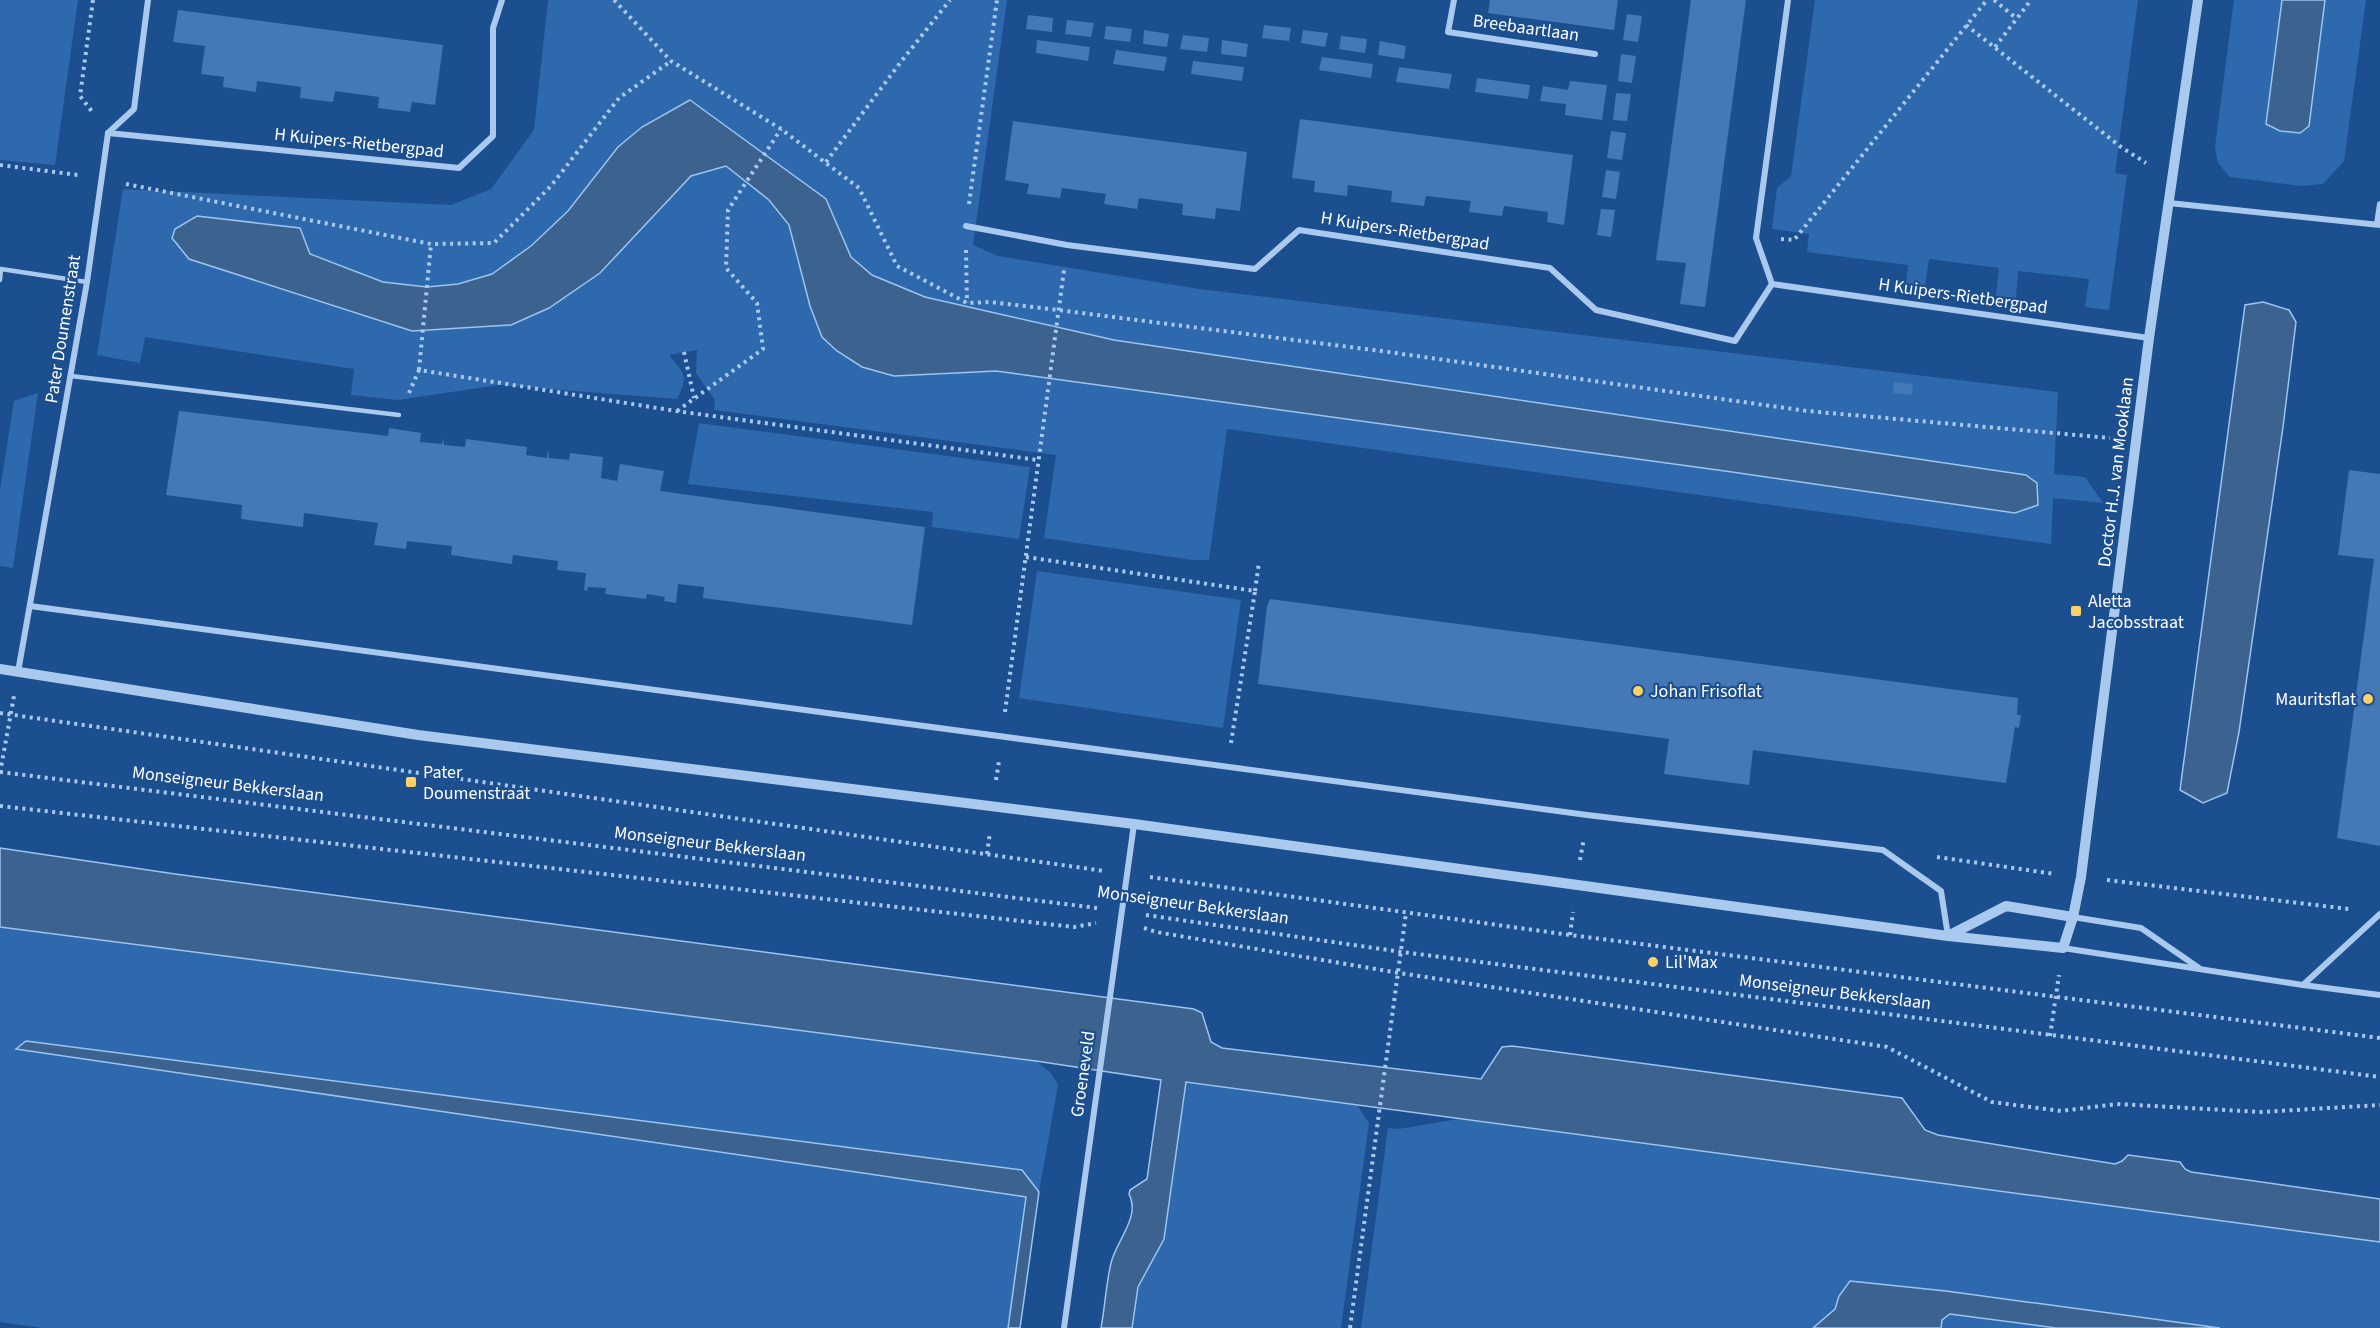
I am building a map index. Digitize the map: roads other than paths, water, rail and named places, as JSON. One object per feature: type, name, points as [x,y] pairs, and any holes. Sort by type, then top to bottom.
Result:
[{"type":"street","points":[[108,133],[134,108],[148,0]]},
{"type":"street","name":"H Kuipers-Rietbergpad","points":[[108,133],[459,168],[493,136],[493,28],[502,0]]},
{"type":"street","name":"Breebaartlaan","points":[[1454,0],[1448,32],[1595,54]]},
{"type":"street","points":[[1772,284],[1756,238],[1788,0]]},
{"type":"street","name":"Doctor H.J. van Mooklaan","points":[[2063,948],[2073,916],[2080,877],[2149,338],[2198,0]]},
{"type":"street","name":"Pater Doumenstraat","points":[[18,672],[87,282],[108,133]]},
{"type":"street","points":[[2169,202],[2379,225],[2380,204]]},
{"type":"street","name":"H Kuipers-Rietbergpad","points":[[966,226],[1067,245],[1255,269],[1299,230],[1550,268],[1596,310],[1735,341],[1772,284],[2149,338]]},
{"type":"street","points":[[30,606],[1587,815],[1883,850],[1941,891],[1948,936]]},
{"type":"street","points":[[0,669],[418,735],[1134,824],[1948,936],[2063,948],[2380,995]]},
{"type":"street","name":"Groeneveld","points":[[1064,1328],[1134,824]]},
{"type":"street","points":[[1948,936],[2006,906],[2141,928],[2202,970]]},
{"type":"street","points":[[2303,985],[2380,914]]},
{"type":"lane","points":[[0,280],[1,269],[87,282]]},
{"type":"lane","points":[[71,376],[399,415]]},
{"type":"place","name":"Aletta Jacobsstraat","points":[[2076,611]]},
{"type":"place","name":"Johan Frisoflat","points":[[1638,691]]},
{"type":"place","name":"Mauritsflat","points":[[2368,699]]},
{"type":"place","name":"Pater Doumenstraat","points":[[411,782]]},
{"type":"place","name":"Lil'Max","points":[[1653,962]]}]
